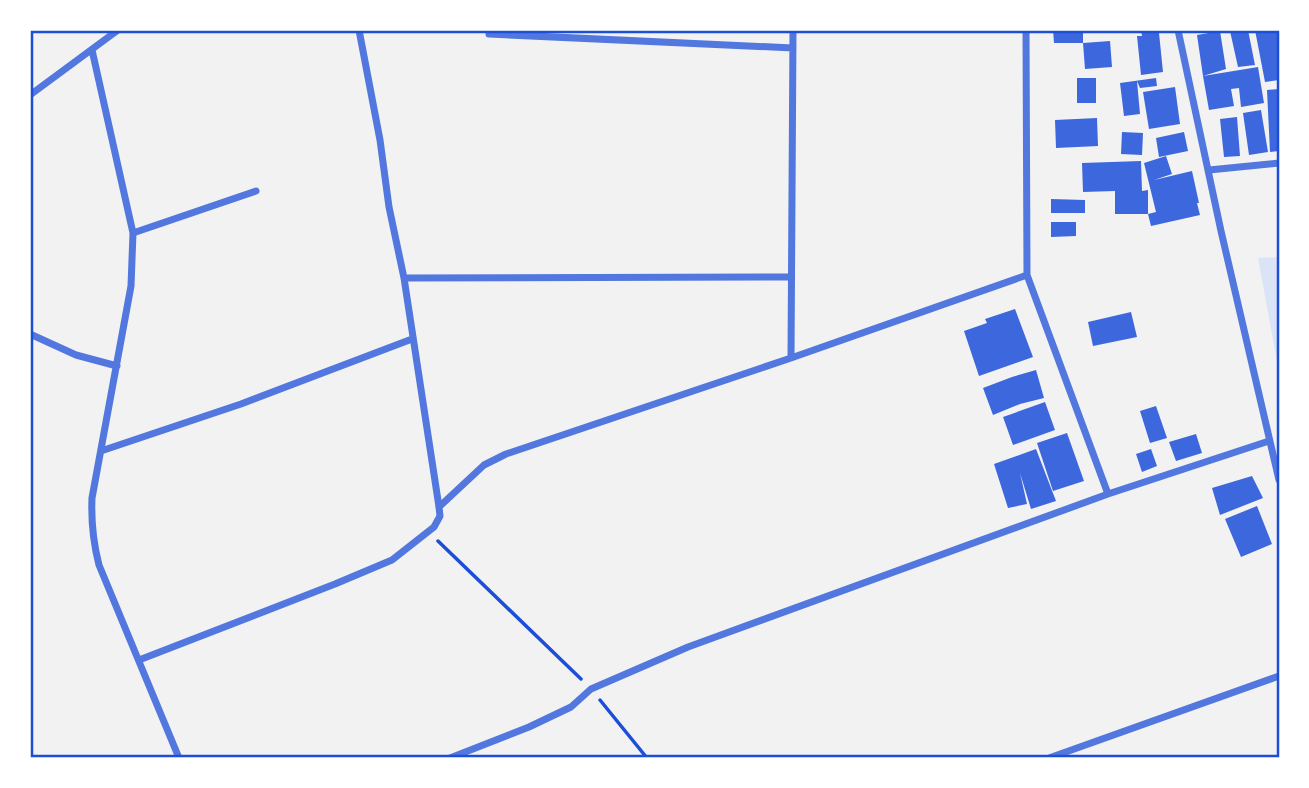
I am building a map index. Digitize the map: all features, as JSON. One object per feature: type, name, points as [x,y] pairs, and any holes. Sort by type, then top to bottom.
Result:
[{"type":"street","points":[[30,95],[118,30]]},
{"type":"street","points":[[139,660],[392,560],[438,522],[439,507],[404,278],[388,207],[380,140],[359,30]]},
{"type":"street","points":[[791,358],[793,30]]},
{"type":"street","points":[[1026,30],[1027,275],[1108,494]]},
{"type":"street","points":[[1178,30],[1279,480]]},
{"type":"street","points":[[489,34],[793,48]]},
{"type":"street","points":[[92,50],[133,233],[131,286],[92,498],[93,541],[99,565],[179,758]]},
{"type":"street","points":[[1209,170],[1279,163]]},
{"type":"street","points":[[133,233],[256,191]]},
{"type":"street","points":[[439,507],[484,465],[506,454],[1027,275]]},
{"type":"street","points":[[404,278],[790,277]]},
{"type":"street","points":[[30,334],[76,355],[117,366]]},
{"type":"street","points":[[101,451],[241,404],[412,339]]},
{"type":"street","points":[[450,758],[571,708],[591,689],[688,647],[1108,494],[1269,441]]},
{"type":"street","points":[[1049,758],[1279,676]]},
{"type":"path","points":[[429,532],[591,689],[647,758]]},
{"type":"shaded area","points":[[1279,257],[1279,373],[1258,258]]},
{"type":"building","points":[[1053,30],[1083,30],[1083,43],[1054,43]]},
{"type":"building","points":[[1141,30],[1169,30],[1159,33],[1163,72],[1141,75],[1137,36],[1142,36]]},
{"type":"building","points":[[1248,30],[1255,65],[1238,67],[1230,31]]},
{"type":"building","points":[[1255,30],[1279,30],[1279,80],[1265,82]]},
{"type":"building","points":[[1220,31],[1226,69],[1203,76],[1197,35]]},
{"type":"building","points":[[1110,41],[1112,67],[1085,69],[1083,43]]},
{"type":"building","points":[[1258,67],[1264,103],[1241,107],[1239,88],[1231,89],[1234,106],[1209,110],[1203,76]]},
{"type":"building","points":[[1077,78],[1096,78],[1096,103],[1077,103]]},
{"type":"building","points":[[1156,78],[1157,86],[1140,88],[1137,81],[1140,114],[1124,116],[1120,83]]},
{"type":"building","points":[[1175,87],[1180,124],[1149,129],[1143,92]]},
{"type":"building","points":[[1279,89],[1279,151],[1270,152],[1267,90]]},
{"type":"building","points":[[1261,110],[1268,152],[1249,155],[1243,113]]},
{"type":"building","points":[[1237,117],[1240,156],[1224,157],[1220,119]]},
{"type":"building","points":[[1097,118],[1098,146],[1056,148],[1055,120]]},
{"type":"building","points":[[1122,132],[1143,133],[1142,155],[1121,154]]},
{"type":"building","points":[[1184,132],[1188,151],[1159,157],[1156,138]]},
{"type":"building","points":[[1166,156],[1172,174],[1154,180],[1192,171],[1200,215],[1151,226],[1148,214],[1156,212],[1144,163]]},
{"type":"building","points":[[1141,161],[1142,191],[1148,190],[1148,214],[1115,214],[1115,191],[1083,192],[1082,163]]},
{"type":"building","points":[[1051,199],[1085,200],[1085,213],[1051,213]]},
{"type":"building","points":[[1051,222],[1076,222],[1076,236],[1051,237]]},
{"type":"building","points":[[1015,309],[1033,357],[979,376],[964,331],[987,323],[985,319]]},
{"type":"building","points":[[1131,312],[1137,337],[1093,346],[1088,322]]},
{"type":"building","points":[[1036,370],[1044,398],[993,415],[983,388]]},
{"type":"building","points":[[1045,402],[1055,430],[1013,445],[1003,417]]},
{"type":"building","points":[[1156,406],[1167,438],[1150,443],[1140,411]]},
{"type":"building","points":[[1067,433],[1084,481],[1053,491],[1037,443]]},
{"type":"building","points":[[1196,434],[1202,453],[1176,461],[1169,442]]},
{"type":"building","points":[[1036,449],[1056,501],[1031,509],[1020,473],[1027,504],[1008,508],[994,464]]},
{"type":"building","points":[[1151,449],[1157,466],[1142,472],[1136,454]]},
{"type":"building","points":[[1252,476],[1263,498],[1220,515],[1212,488]]},
{"type":"building","points":[[1257,506],[1272,544],[1241,557],[1225,519]]}]
